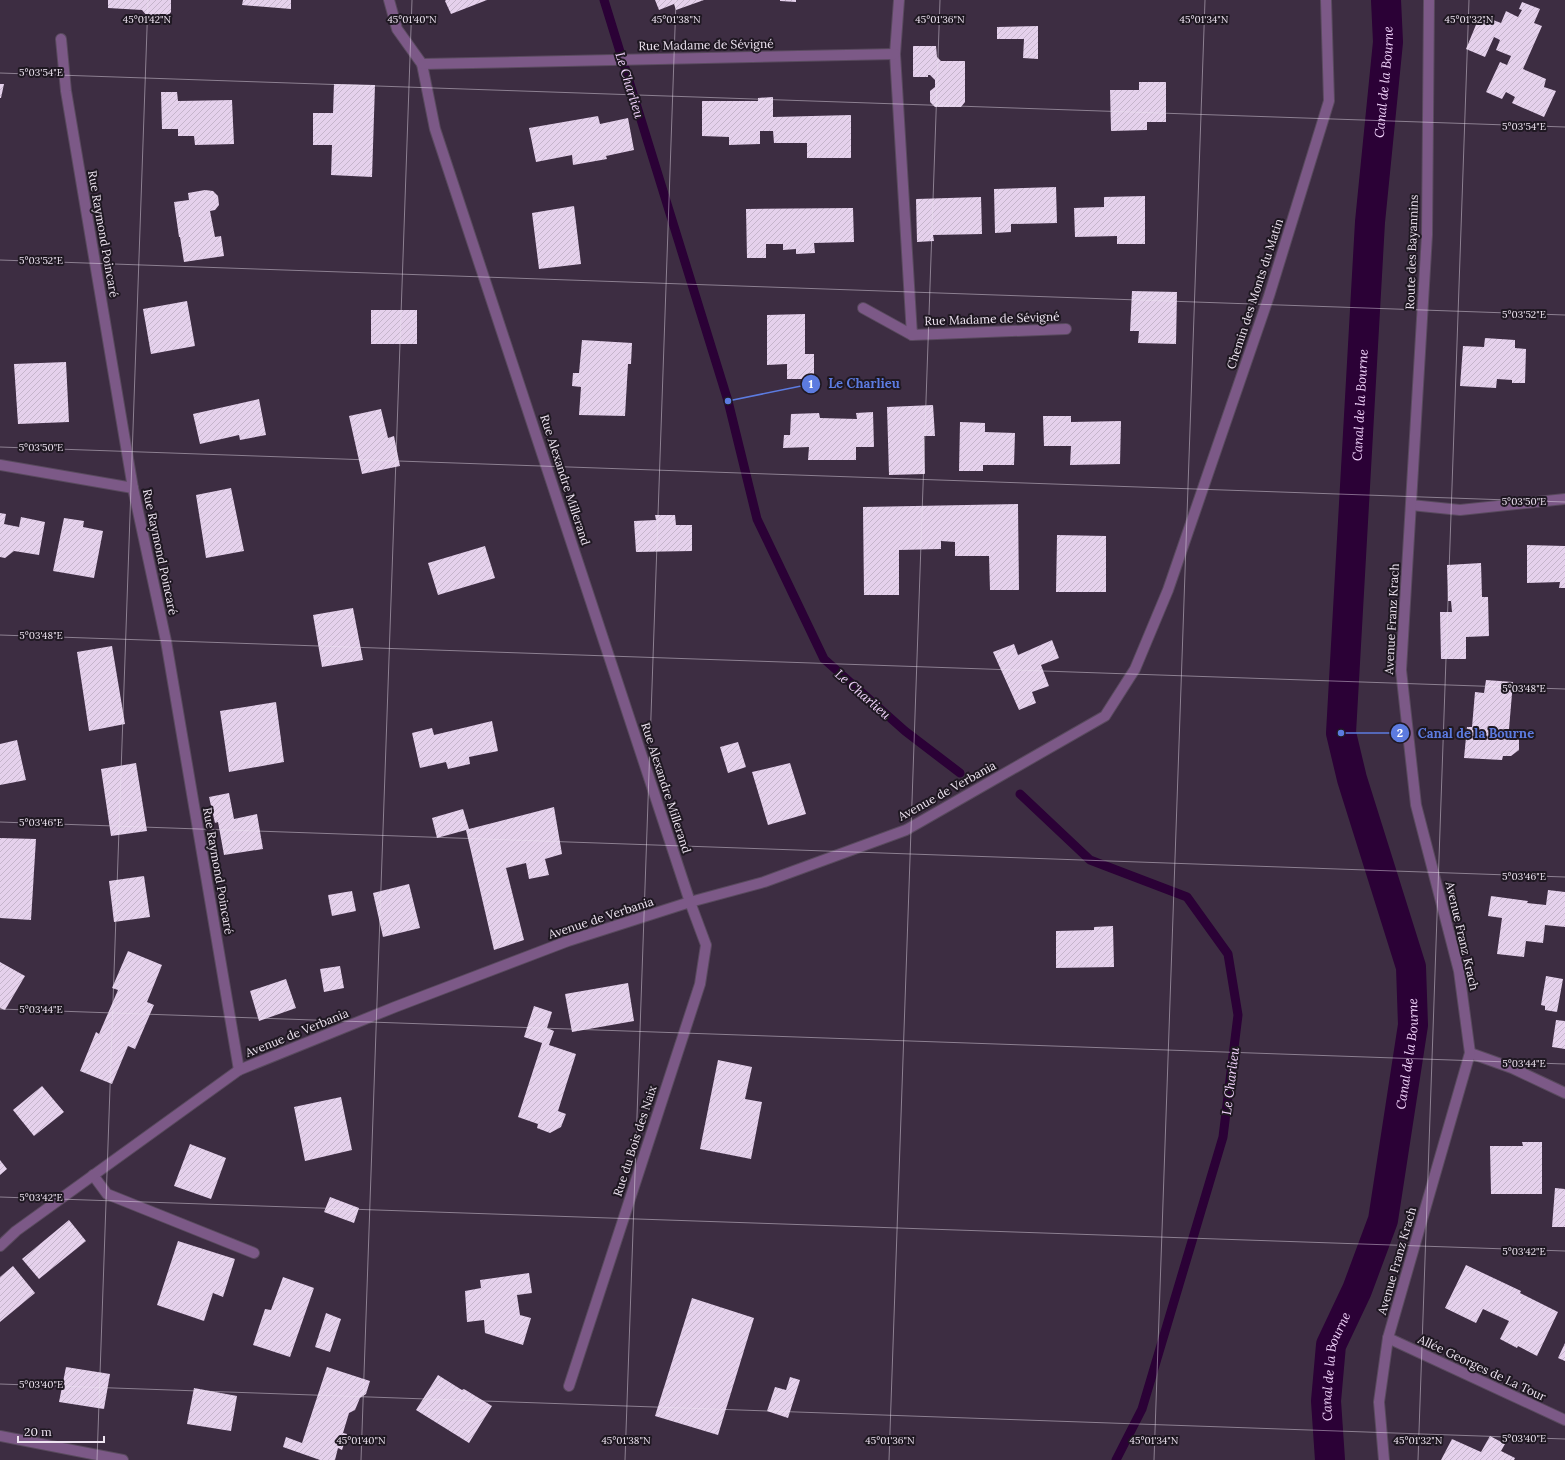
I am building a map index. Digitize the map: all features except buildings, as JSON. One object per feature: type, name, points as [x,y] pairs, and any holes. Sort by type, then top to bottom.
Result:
[{"type":"street","points":[[389,0],[398,29],[422,64]]},
{"type":"street","name":"Rue Madame de Sévigné","points":[[899,0],[895,54],[912,335],[1066,329]]},
{"type":"street","name":"Chemin des Monts du Matin","points":[[1168,590],[1270,296],[1329,101],[1326,0]]},
{"type":"street","name":"Route des Bayannins","points":[[1411,505],[1427,235],[1429,0]]},
{"type":"street","name":"Rue Raymond Poincaré","points":[[61,39],[66,91],[133,488],[166,641],[239,1070]]},
{"type":"street","name":"Rue Madame de Sévigné","points":[[422,64],[895,54]]},
{"type":"street","name":"Rue Alexandre Millerand","points":[[422,64],[435,129],[690,902]]},
{"type":"street","points":[[863,308],[912,335]]},
{"type":"street","points":[[0,466],[133,488]]},
{"type":"street","points":[[1411,505],[1460,510],[1565,499]]},
{"type":"street","name":"Avenue Franz Krach","points":[[1384,1460],[1379,1402],[1388,1338],[1470,1053],[1459,971],[1416,805],[1401,670],[1411,505]]},
{"type":"street","name":"Avenue de Verbania","points":[[0,1246],[16,1231],[239,1070],[395,1007],[568,941],[690,902],[764,882],[906,830],[1104,716],[1135,669],[1168,590]]},
{"type":"street","name":"Rue du Bois des Naix","points":[[569,1386],[700,984],[706,946],[690,902]]},
{"type":"street","points":[[1470,1053],[1512,1068],[1565,1093]]},
{"type":"street","points":[[93,1175],[107,1194],[254,1253]]},
{"type":"street","name":"Allée Georges de La Tour","points":[[1388,1338],[1565,1420]]},
{"type":"street","points":[[0,1436],[123,1460]]},
{"type":"waterway","name":"Le Charlieu","points":[[604,0],[728,401],[757,519],[824,659],[905,731],[960,773]]},
{"type":"waterway","name":"Canal de la Bourne","points":[[1330,1460],[1326,1401],[1331,1345],[1357,1290],[1383,1220],[1413,1025],[1411,967],[1352,779],[1341,733],[1370,222],[1388,42],[1386,0]]},
{"type":"waterway","name":"Le Charlieu","points":[[1020,794],[1090,860],[1187,897],[1228,954],[1238,1015],[1223,1137],[1142,1409],[1116,1460]]},
{"type":"place","name":"Le Charlieu","points":[[728,401]]},
{"type":"place","name":"Canal de la Bourne","points":[[1341,733]]}]
